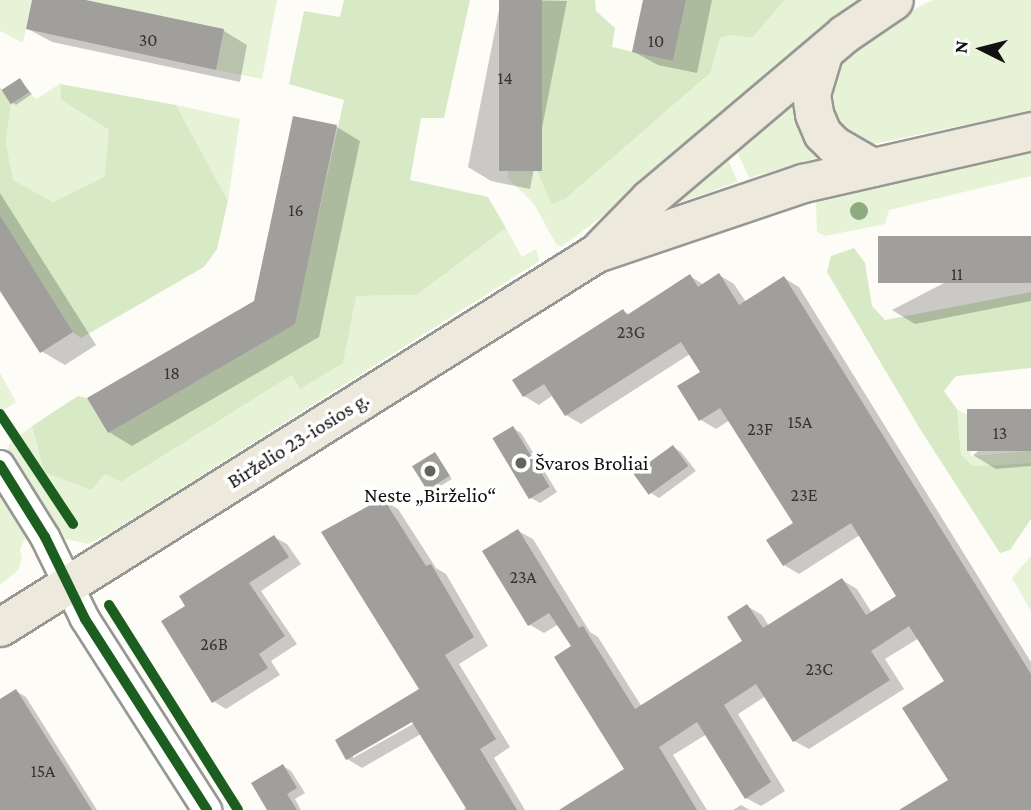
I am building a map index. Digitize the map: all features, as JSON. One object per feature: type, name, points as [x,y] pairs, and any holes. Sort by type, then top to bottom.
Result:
[{"type":"main road","name":"Birželio 23-iosios g.","points":[[0,627],[658,214],[823,54],[865,18],[894,0]]},
{"type":"main road","points":[[823,54],[811,94],[821,133],[842,151],[872,167]]},
{"type":"main road","name":"Birželio 23-iosios g.","points":[[658,214],[1031,131]]},
{"type":"street","points":[[0,465],[45,537],[85,619],[207,810]]},
{"type":"green space","points":[[0,0],[32,0],[23,43],[0,31]]},
{"type":"green space","points":[[86,0],[277,0],[262,79],[216,70],[224,29]]},
{"type":"green space","points":[[344,0],[470,0],[444,118],[421,118],[410,180],[488,197],[506,228],[417,295],[356,296],[343,363],[300,389],[292,375],[121,482],[105,474],[91,490],[44,472],[32,426],[78,396],[87,398],[108,433],[294,324],[344,100],[289,84],[304,11],[340,17]]},
{"type":"green space","points":[[542,0],[595,0],[596,11],[615,28],[612,47],[673,61],[686,0],[785,0],[752,38],[732,35],[720,38],[711,72],[565,199],[551,204],[517,124]]},
{"type":"green space","points":[[785,0],[869,0],[637,191],[561,247],[556,244],[534,204],[507,177],[517,124],[551,204],[711,72],[720,38],[732,35],[752,38]]},
{"type":"green space","points":[[933,0],[1031,0],[1031,111],[869,145],[846,141],[823,89],[838,60],[888,22]]},
{"type":"green space","points":[[60,84],[61,100],[109,130],[104,177],[53,202],[13,180],[6,143],[11,104],[29,92],[36,99]]},
{"type":"green space","points":[[60,84],[176,105],[228,201],[217,249],[204,267],[81,338],[73,332],[0,215],[0,87],[11,104],[6,143],[13,180],[53,202],[104,177],[109,130],[61,100]]},
{"type":"green space","points":[[791,96],[827,155],[749,178],[734,145]]},
{"type":"green space","points":[[176,105],[240,119],[228,201]]},
{"type":"green space","points":[[1031,149],[1031,176],[889,210],[885,224],[825,236],[817,232],[816,203],[820,196]]},
{"type":"green space","points":[[725,153],[738,182],[669,206]]},
{"type":"green space","points":[[506,228],[522,257],[536,249],[539,261],[114,531],[88,544],[65,539],[54,530],[6,453],[10,443],[32,426],[44,472],[105,474],[121,482],[292,375],[300,389],[356,296],[417,295]]},
{"type":"green space","points":[[854,248],[865,263],[872,306],[885,320],[1031,292],[1031,368],[956,376],[944,391],[957,409],[961,455],[973,466],[1031,463],[1031,519],[1010,550],[1000,553],[920,429],[827,272],[831,256]]},
{"type":"green space","points":[[0,373],[16,402],[0,412]]},
{"type":"green space","points":[[957,409],[967,415],[971,456],[1031,451],[1031,463],[973,466],[961,455]]},
{"type":"green space","points":[[0,490],[26,537],[20,549],[22,558],[18,570],[0,585]]},
{"type":"green space","points":[[1031,556],[1031,611],[1012,578]]},
{"type":"building","points":[[32,0],[86,0],[224,29],[216,70],[26,29]]},
{"type":"building","points":[[499,0],[542,0],[542,171],[499,171]]},
{"type":"building","points":[[643,0],[686,0],[673,61],[632,52]]},
{"type":"building","points":[[20,78],[29,92],[11,104],[2,90]]},
{"type":"building","points":[[293,116],[337,125],[295,324],[108,433],[87,398],[254,301]]},
{"type":"building","points":[[0,215],[73,332],[40,353],[0,291]]},
{"type":"building","points":[[878,236],[1031,236],[1031,283],[878,283]]},
{"type":"building","points":[[719,273],[739,305],[784,276],[1031,674],[1031,810],[899,810],[948,780],[902,708],[944,681],[909,626],[871,651],[890,680],[793,742],[756,684],[724,705],[771,782],[745,799],[697,722],[659,747],[697,810],[559,810],[624,769],[554,657],[571,646],[549,613],[528,626],[482,551],[518,529],[579,628],[583,626],[635,709],[742,641],[727,617],[747,604],[763,628],[842,578],[866,615],[896,596],[851,523],[783,566],[766,540],[793,523],[720,408],[699,421],[677,386],[700,372],[681,342],[565,416],[544,384],[523,397],[512,380],[623,309],[627,315],[690,274],[698,287]]},
{"type":"building","points":[[967,409],[1031,409],[1031,451],[967,451]]},
{"type":"building","name":"Švaros Broliai","points":[[513,426],[550,487],[529,499],[492,438]]},
{"type":"building","points":[[673,445],[688,466],[649,495],[633,474]]},
{"type":"building","points":[[435,452],[450,476],[427,490],[412,466]]},
{"type":"building","points":[[383,498],[426,566],[431,564],[474,637],[445,655],[496,739],[480,749],[517,810],[467,810],[412,722],[346,760],[335,740],[419,689],[321,532]]},
{"type":"building","points":[[274,535],[289,557],[249,583],[285,636],[259,654],[268,668],[212,703],[161,621],[185,606],[179,596]]},
{"type":"building","points":[[16,689],[92,810],[0,810],[0,699]]},
{"type":"building","points":[[283,764],[297,788],[287,794],[297,810],[267,810],[251,783]]},
{"type":"cycle path","points":[[0,414],[73,524]]},
{"type":"cycle path","points":[[0,465],[45,537],[85,619],[207,810]]},
{"type":"cycle path","points":[[109,605],[238,810]]},
{"type":"place","name":"Švaros Broliai","points":[[521,463]]},
{"type":"place","name":"Neste „Birželio“","points":[[430,471]]}]
